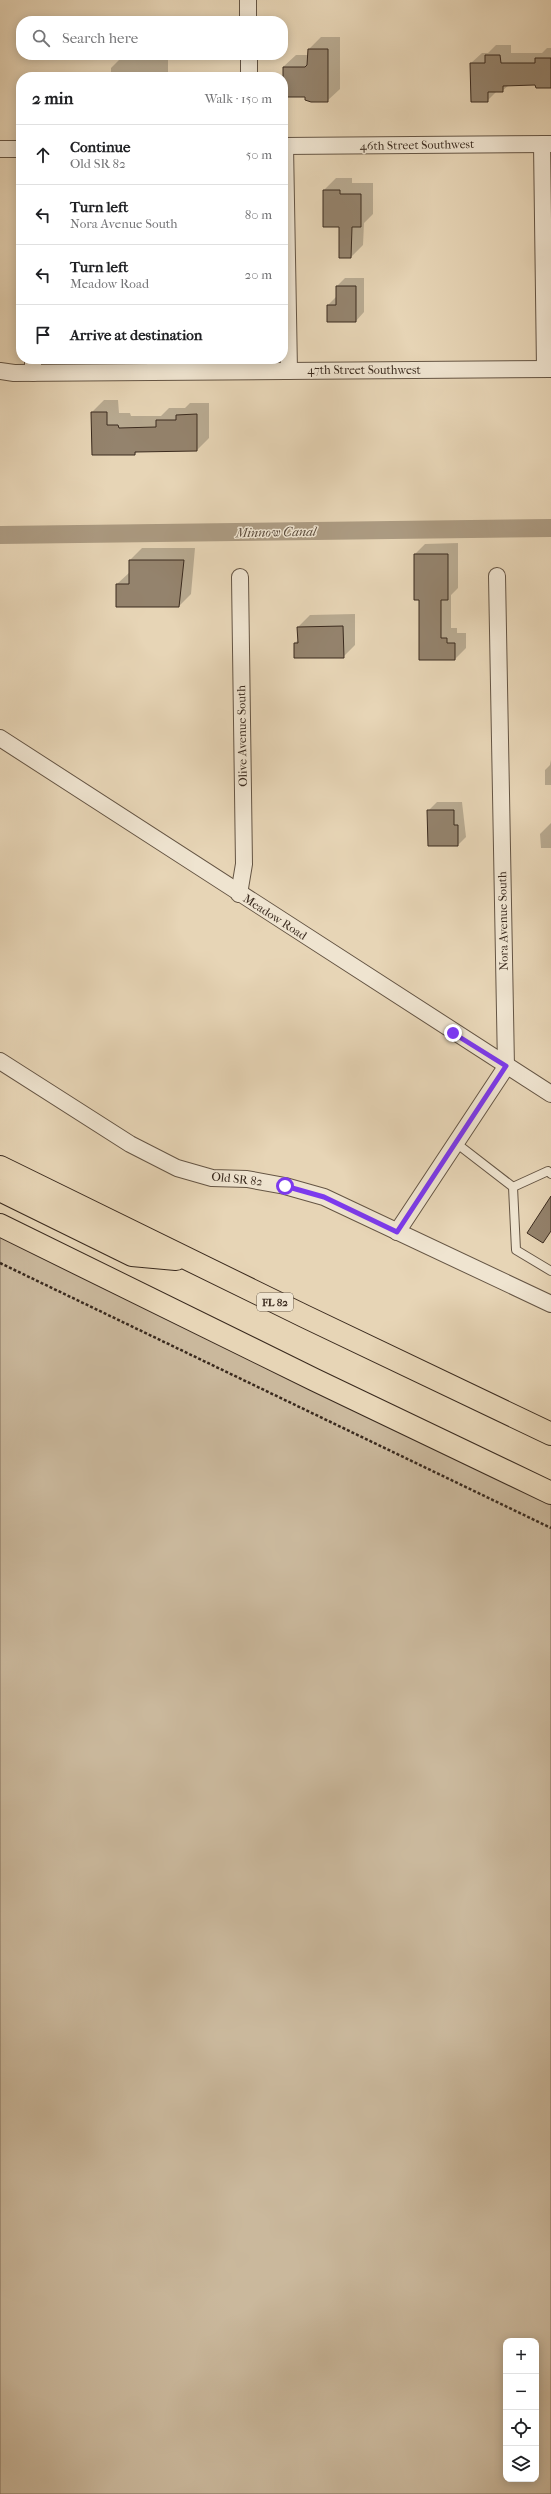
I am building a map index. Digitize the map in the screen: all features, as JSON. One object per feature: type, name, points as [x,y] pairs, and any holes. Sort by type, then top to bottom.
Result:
[{"type":"highway","name":"FL 82","points":[[0,1167],[189,1260],[551,1434]]},
{"type":"highway","points":[[0,1190],[132,1255],[189,1260]]},
{"type":"highway","points":[[0,1225],[315,1380],[551,1493]]},
{"type":"street","points":[[248,0],[248,16]]},
{"type":"street","points":[[249,60],[249,72]]},
{"type":"street","points":[[547,144],[548,369]]},
{"type":"street","name":"46th Street Southwest","points":[[288,146],[547,144]]},
{"type":"street","points":[[0,149],[16,149]]},
{"type":"street","points":[[288,326],[289,371]]},
{"type":"street","name":"47th Street Southwest","points":[[0,371],[33,366],[289,371],[548,369]]},
{"type":"street","name":"Nora Avenue South","points":[[497,576],[506,1066]]},
{"type":"street","name":"Olive Avenue South","points":[[239,894],[244,864],[240,577]]},
{"type":"street","name":"Meadow Road","points":[[0,738],[239,894],[551,1094]]},
{"type":"street","name":"Old SR 82","points":[[0,1061],[130,1144],[177,1168],[212,1178],[247,1179],[285,1186],[324,1197],[551,1304]]},
{"type":"street","points":[[397,1232],[506,1066]]},
{"type":"lane","points":[[456,1143],[513,1187],[516,1250],[551,1271]]},
{"type":"lane","points":[[513,1187],[548,1171],[551,1174]]},
{"type":"path","points":[[0,1263],[551,1528]]},
{"type":"shaded area","points":[[0,1236],[311,1390],[551,1504],[551,2494],[0,2494]]},
{"type":"building","points":[[308,49],[328,49],[328,102],[311,102],[305,100],[305,97],[288,97],[288,72],[283,72],[283,67],[305,67],[307,65]]},
{"type":"building","points":[[485,55],[500,55],[501,63],[535,63],[535,58],[551,58],[551,88],[536,88],[535,85],[503,86],[503,92],[488,92],[488,102],[471,102],[470,63],[485,63]]},
{"type":"building","points":[[323,190],[340,190],[340,194],[361,194],[361,227],[352,227],[351,258],[339,258],[339,227],[323,227]]},
{"type":"building","points":[[336,286],[356,286],[356,322],[327,322],[327,305],[336,305]]},
{"type":"building","points":[[91,412],[107,412],[107,425],[118,425],[119,428],[156,427],[156,420],[176,420],[176,415],[197,414],[197,451],[135,452],[135,455],[92,455]]},
{"type":"building","points":[[414,554],[448,554],[448,600],[441,600],[441,638],[447,638],[447,643],[455,643],[455,660],[419,660],[419,600],[414,600]]},
{"type":"building","points":[[129,560],[184,560],[179,607],[116,607],[116,584],[129,584]]},
{"type":"building","points":[[343,626],[344,658],[294,658],[294,643],[298,643],[297,627]]},
{"type":"building","points":[[427,810],[454,810],[454,825],[458,825],[458,846],[428,846]]},
{"type":"building","points":[[551,1196],[551,1231],[543,1243],[527,1233]]},
{"type":"waterway","name":"Minnow Canal","points":[[0,535],[551,528]]},
{"type":"route","points":[[285,1186],[324,1197],[397,1232],[506,1066],[453,1033]]}]
